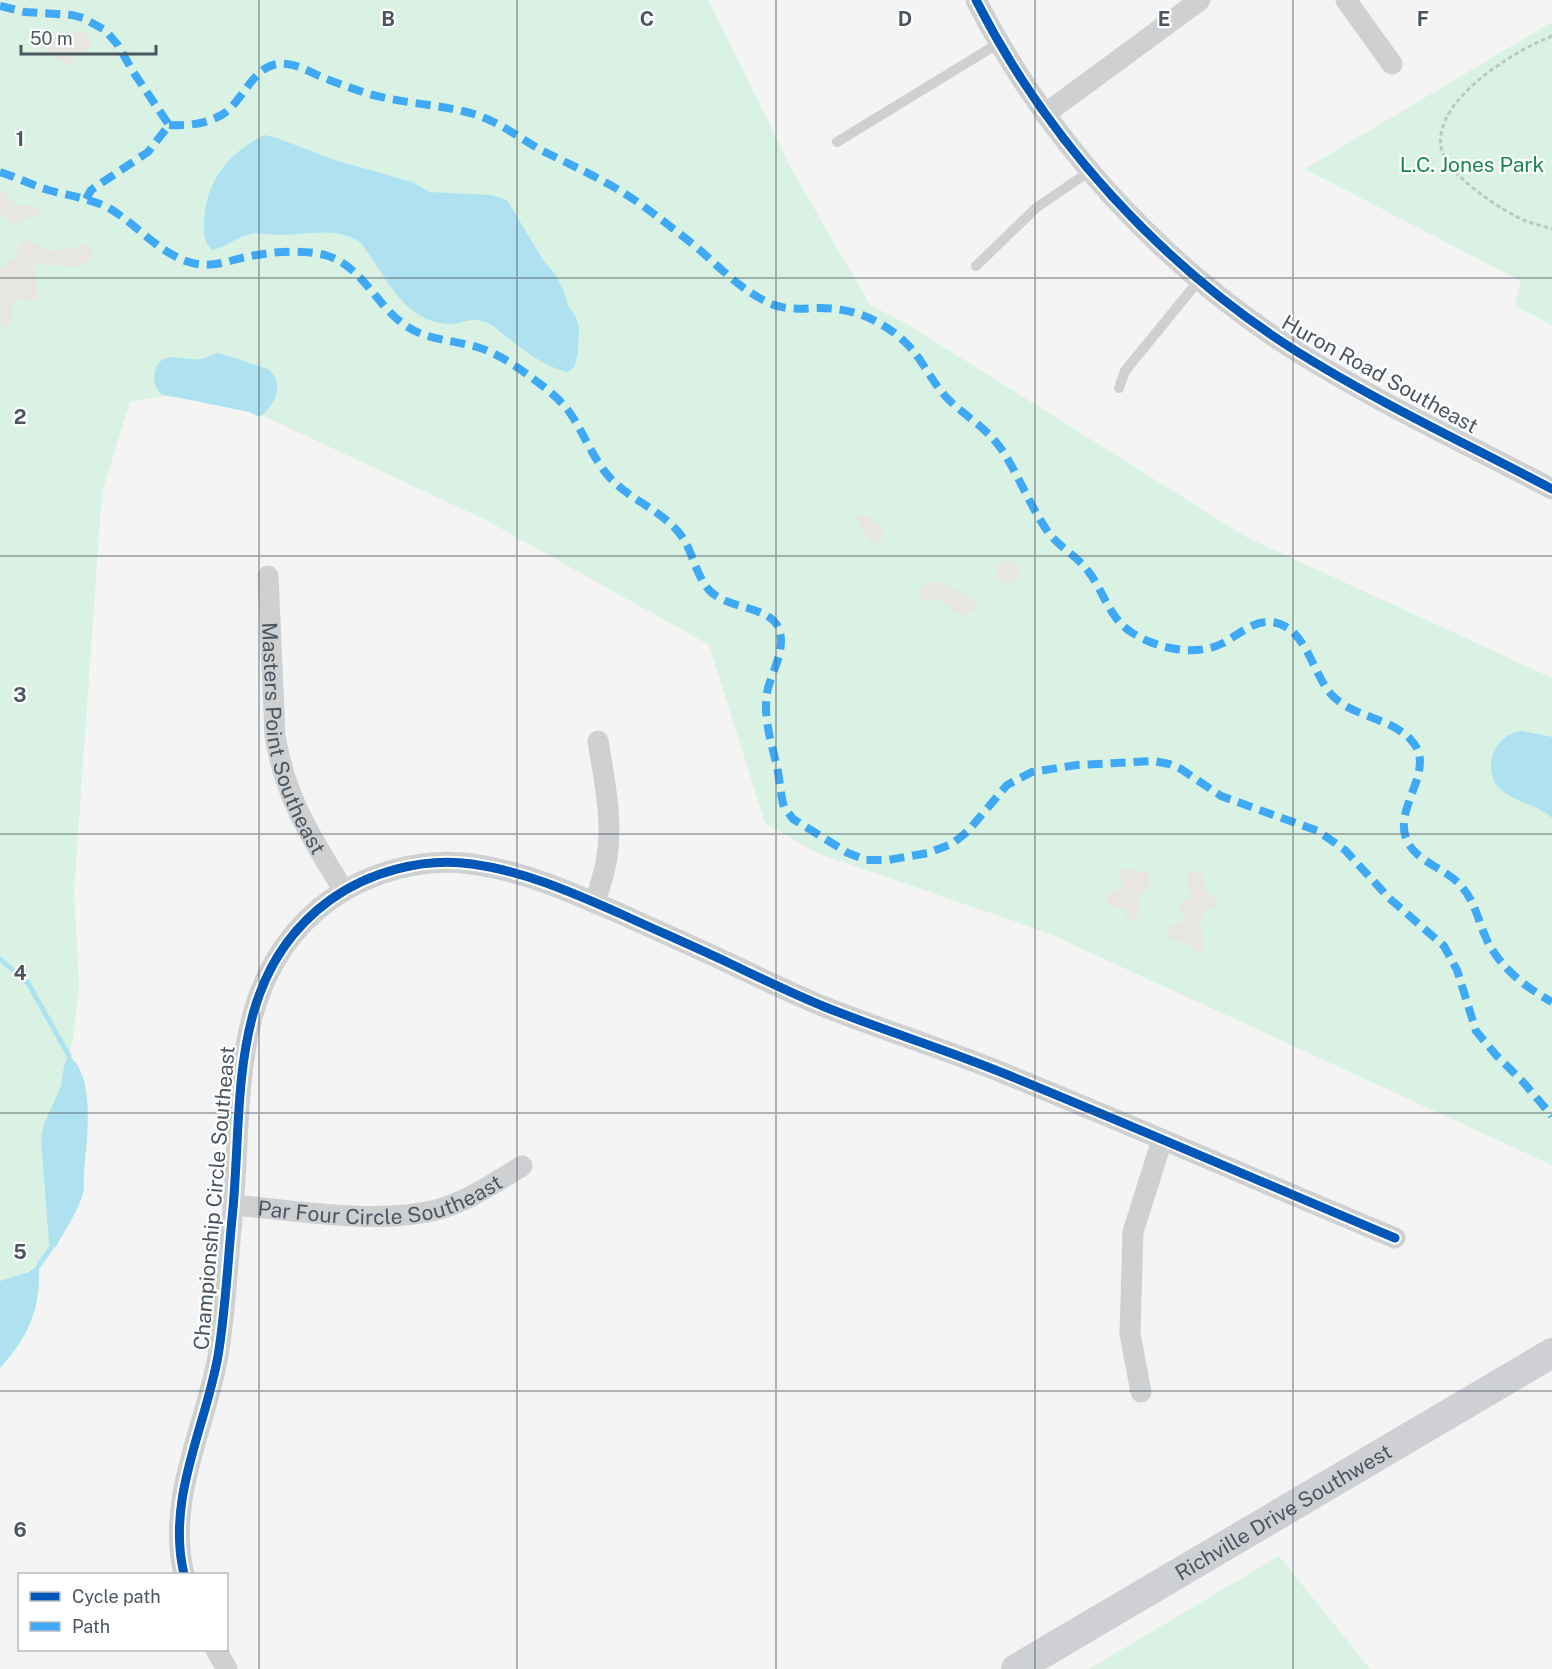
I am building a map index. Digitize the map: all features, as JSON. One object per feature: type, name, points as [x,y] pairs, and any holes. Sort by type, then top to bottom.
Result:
[{"type":"main road","name":"Richville Drive Southwest","points":[[1016,1669],[1552,1353]]},
{"type":"street","name":"Huron Road Southeast","points":[[975,0],[999,43],[1045,114],[1090,171],[1138,223],[1200,278],[1262,328],[1330,372],[1552,489]]},
{"type":"street","points":[[1045,114],[1200,0]]},
{"type":"street","points":[[1346,0],[1392,64]]},
{"type":"street","name":"Masters Point Southeast","points":[[268,576],[275,736],[280,762],[287,788],[298,812],[344,891]]},
{"type":"street","points":[[595,903],[607,858],[609,831],[598,741]]},
{"type":"street","name":"Championship Circle Southeast","points":[[184,1573],[180,1555],[179,1522],[184,1481],[207,1405],[218,1354],[233,1205],[243,1061],[247,1034],[258,996],[268,972],[293,935],[308,919],[344,891],[375,876],[413,865],[466,862],[505,869],[595,903],[823,1006],[1005,1073],[1395,1238]]},
{"type":"street","points":[[1141,1392],[1130,1334],[1133,1232],[1162,1140]]},
{"type":"street","name":"Par Four Circle Southeast","points":[[233,1205],[355,1216],[410,1215],[437,1210],[463,1201],[522,1166]]},
{"type":"street","points":[[217,1651],[227,1669]]},
{"type":"lane","points":[[837,142],[999,43]]},
{"type":"lane","points":[[976,266],[1036,208],[1090,171]]},
{"type":"lane","points":[[1119,388],[1125,371],[1200,278]]},
{"type":"path","points":[[1552,36],[1500,64],[1463,93],[1447,116],[1441,138],[1441,150],[1452,169],[1484,197],[1525,220],[1552,229]]},
{"type":"green space","points":[[0,0],[708,0],[792,170],[870,305],[907,324],[1246,537],[1552,678],[1552,1165],[1048,933],[817,853],[765,823],[709,645],[486,520],[257,413],[206,401],[162,396],[130,402],[102,492],[74,891],[79,985],[74,1035],[69,1056],[64,1065],[61,1086],[41,1139],[51,1248],[35,1267],[0,1281]]},
{"type":"green space","name":"L.C. Jones Park","points":[[1552,22],[1552,325],[1515,306],[1521,281],[1305,169]]},
{"type":"green space","points":[[1279,1556],[1370,1669],[1089,1669]]},
{"type":"sand","points":[[78,31],[83,31],[90,37],[91,44],[87,50],[77,53],[71,65],[65,65],[39,44],[41,37],[48,36],[59,41]]},
{"type":"sand","points":[[0,191],[4,192],[15,205],[36,206],[38,214],[15,224],[8,223],[0,211]]},
{"type":"sand","points":[[28,240],[51,251],[87,245],[92,250],[92,257],[86,263],[73,267],[35,265],[33,269],[38,286],[38,297],[32,301],[20,299],[14,301],[12,323],[5,327],[0,325],[0,269],[15,258],[20,243]]},
{"type":"sand","points":[[862,514],[879,526],[884,537],[880,543],[871,543],[865,534],[857,517]]},
{"type":"sand","points":[[1008,561],[1016,564],[1019,572],[1016,580],[1008,583],[1000,580],[997,572],[1000,564]]},
{"type":"sand","points":[[936,582],[957,590],[975,601],[975,609],[970,613],[960,614],[940,600],[922,600],[919,594],[921,588]]},
{"type":"sand","points":[[1128,868],[1147,873],[1151,880],[1149,886],[1139,896],[1138,916],[1133,921],[1126,918],[1124,908],[1110,906],[1105,900],[1109,891],[1123,890],[1119,874],[1122,869]]},
{"type":"sand","points":[[1193,870],[1203,874],[1206,890],[1218,901],[1217,905],[1201,917],[1203,945],[1202,950],[1196,952],[1191,950],[1187,941],[1173,942],[1167,935],[1170,926],[1184,921],[1178,907],[1180,902],[1191,896],[1187,879],[1188,873]]},
{"type":"water","points":[[264,135],[335,160],[412,182],[429,192],[491,195],[507,200],[543,260],[555,274],[568,306],[576,317],[579,327],[575,366],[568,372],[552,367],[484,321],[473,320],[446,324],[417,314],[395,293],[360,242],[341,234],[253,233],[212,250],[206,240],[204,220],[206,205],[215,180],[230,159]]},
{"type":"water","points":[[219,353],[268,369],[273,375],[277,387],[274,401],[259,417],[249,412],[161,394],[157,389],[154,375],[162,360],[174,357],[200,359]]},
{"type":"water","points":[[1522,731],[1552,737],[1552,818],[1539,809],[1508,795],[1501,790],[1492,776],[1492,759],[1499,743],[1513,733]]},
{"type":"water","points":[[69,1056],[78,1065],[83,1078],[88,1109],[84,1188],[71,1221],[56,1247],[51,1248],[41,1139],[44,1124],[61,1086],[64,1065]]},
{"type":"water","points":[[39,1265],[38,1295],[31,1321],[19,1344],[0,1368],[0,1281],[28,1272]]},
{"type":"waterway","points":[[0,959],[28,983],[69,1056]]},
{"type":"waterway","points":[[39,1265],[51,1248]]},
{"type":"marked path","points":[[0,6],[25,12],[72,15],[83,18],[105,30],[118,45],[169,125]]},
{"type":"marked path","points":[[169,125],[197,124],[223,114],[258,74],[275,64],[300,67],[380,97],[450,108],[477,115],[630,197],[687,239],[725,273],[759,298],[786,308],[828,308],[853,312],[888,328],[908,345],[947,398],[996,442],[1048,532],[1088,571],[1123,626],[1141,638],[1163,646],[1199,650],[1221,644],[1258,623],[1272,622],[1283,625],[1300,640],[1330,693],[1348,708],[1392,726],[1411,740],[1418,751],[1420,763],[1404,826],[1410,846],[1423,859],[1456,880],[1462,887],[1476,911],[1491,948],[1505,967],[1532,990],[1552,1002]]},
{"type":"marked path","points":[[86,199],[91,190],[148,152],[169,125]]},
{"type":"marked path","points":[[0,172],[48,190],[86,199],[109,208],[168,252],[189,262],[207,265],[248,256],[291,252],[317,253],[338,260],[359,277],[395,318],[414,331],[492,353],[513,364],[548,390],[570,413],[606,474],[621,488],[665,519],[680,534],[700,577],[709,590],[726,601],[766,615],[778,627],[780,650],[768,688],[766,708],[784,807],[793,819],[848,853],[866,860],[888,860],[928,853],[952,844],[968,831],[1007,785],[1032,772],[1077,765],[1154,761],[1169,764],[1181,769],[1221,796],[1318,831],[1345,850],[1389,898],[1444,946],[1457,970],[1476,1031],[1552,1116]]},
{"type":"cycle path","points":[[976,0],[1005,52],[1038,103],[1074,151],[1113,197],[1155,240],[1200,280],[1247,317],[1327,370],[1552,489]]},
{"type":"cycle path","points":[[184,1573],[180,1546],[183,1491],[218,1356],[233,1208],[241,1081],[247,1040],[257,1001],[273,964],[297,930],[330,900],[345,890],[379,874],[397,869],[453,862],[491,867],[548,884],[621,914],[813,1002],[1008,1075],[1395,1238]]}]
